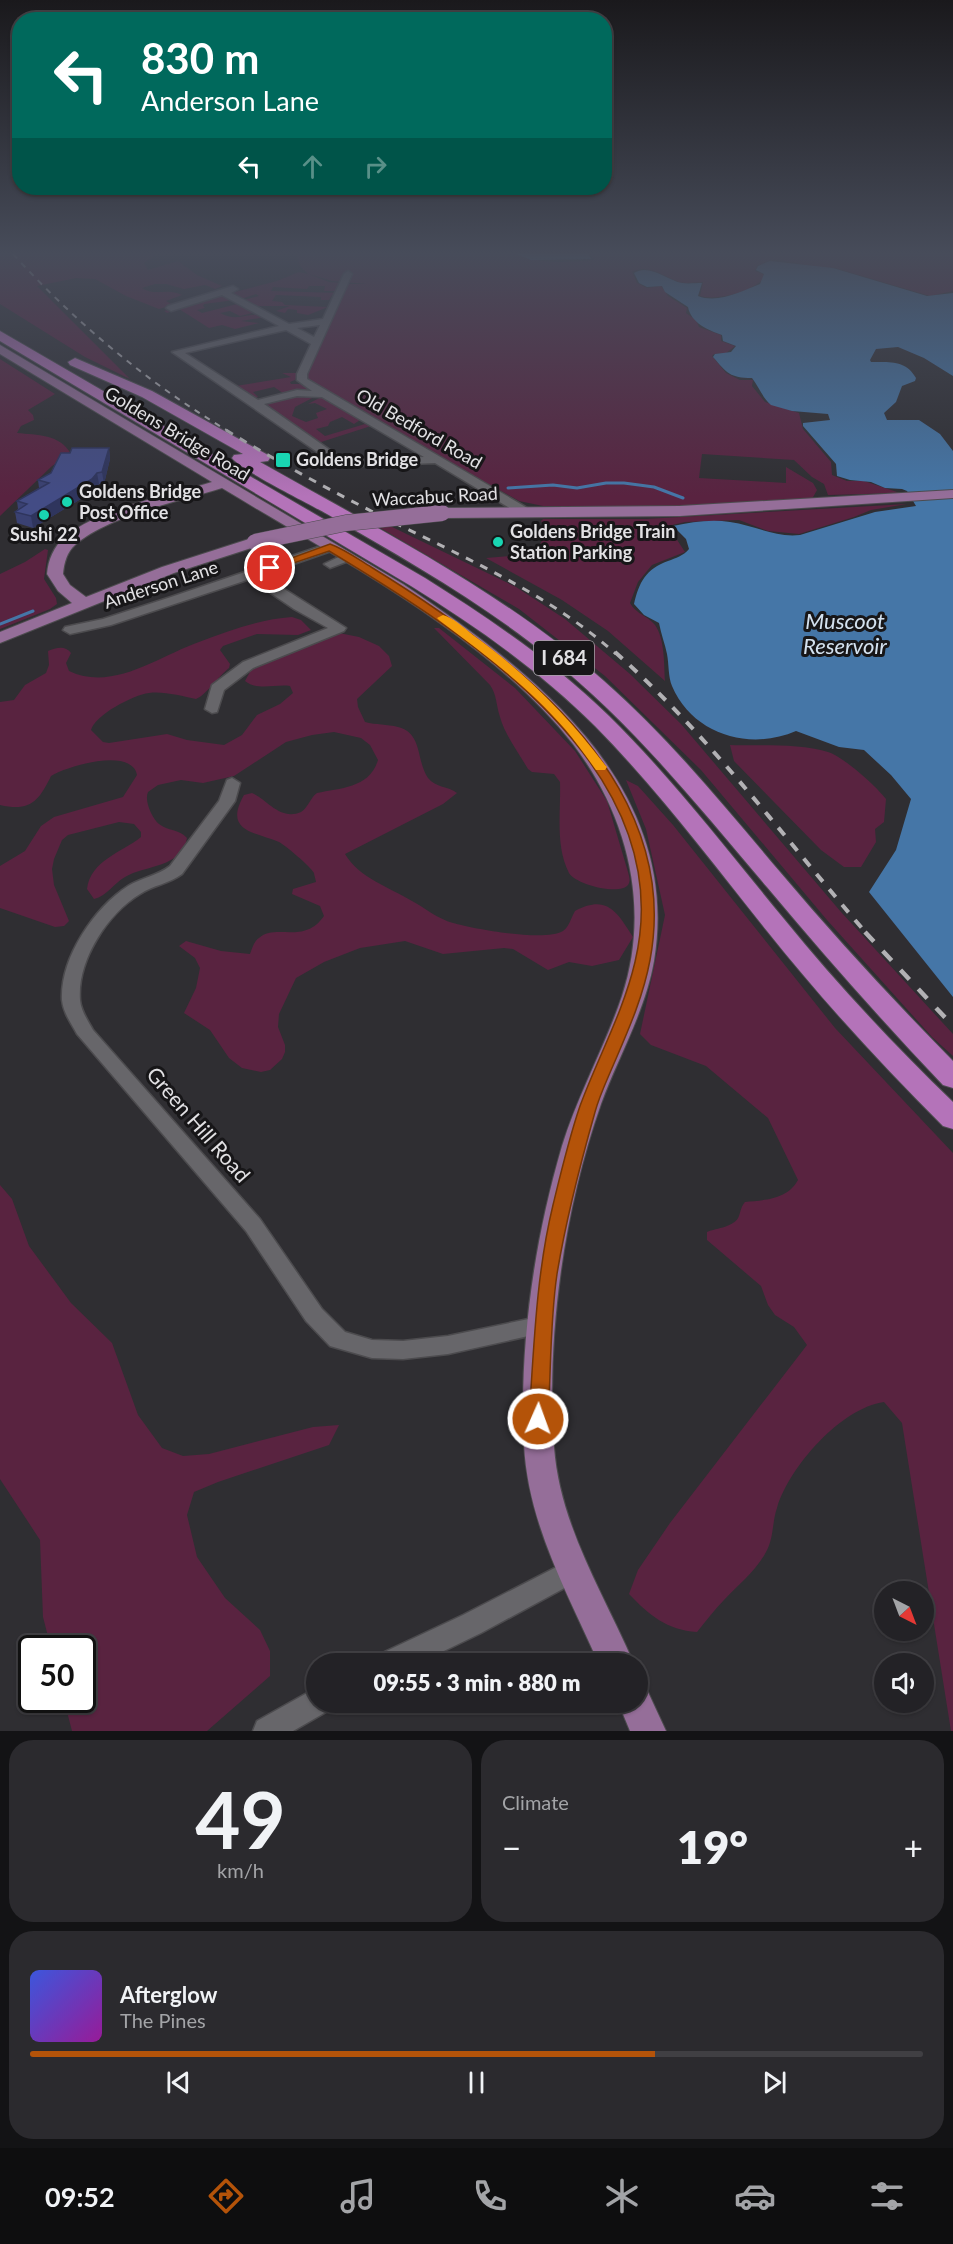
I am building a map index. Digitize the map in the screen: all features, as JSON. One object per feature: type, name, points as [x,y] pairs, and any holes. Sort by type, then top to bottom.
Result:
[{"type":"highway","name":"I 684","points":[[14,335],[393,567],[482,624],[572,692],[628,746],[878,1044],[953,1119]]},
{"type":"highway","name":"I 684","points":[[370,520],[110,375],[70,359],[446,576],[507,615],[566,660],[654,740],[857,977],[953,1078]]},
{"type":"main road","name":"Goldens Bridge Road","points":[[0,349],[274,513],[336,556],[458,629],[516,675],[554,710],[584,744],[609,780],[630,822],[643,864],[648,908],[647,933],[639,976],[628,1012],[588,1107],[556,1229],[543,1325],[538,1419],[542,1476],[549,1508],[612,1653]]},
{"type":"main road","points":[[84,604],[64,588],[55,574],[57,558],[70,541],[105,522],[224,483]]},
{"type":"main road","name":"Waccabuc Road","points":[[0,638],[168,570],[255,542],[296,532],[370,520],[442,513],[680,511],[953,494]]},
{"type":"main road","points":[[640,1713],[648,1731]]},
{"type":"street","points":[[253,335],[177,352],[268,411],[333,458],[360,463],[436,460]]},
{"type":"street","points":[[302,335],[317,343]]},
{"type":"street","name":"Old Bedford Road","points":[[320,335],[302,374],[302,380],[525,512]]},
{"type":"street","points":[[264,401],[307,392],[326,395]]},
{"type":"street","name":"Anderson Lane","points":[[70,630],[106,622],[252,574],[336,556]]},
{"type":"street","points":[[212,709],[217,688],[248,665],[339,628],[298,606],[252,574]]},
{"type":"street","name":"Green Hill Road","points":[[232,783],[227,801],[176,870],[169,876],[132,891],[116,904],[92,934],[75,969],[71,986],[71,1000],[86,1034],[253,1225],[314,1315],[338,1339],[372,1349],[403,1350],[448,1345],[543,1325]]},
{"type":"street","points":[[410,1653],[472,1624],[574,1570]]},
{"type":"street","points":[[267,1731],[306,1708]]},
{"type":"shaded area","points":[[49,335],[86,335],[130,379],[85,357]]},
{"type":"shaded area","points":[[324,335],[720,335],[721,341],[735,346],[726,353],[712,356],[726,373],[740,380],[753,380],[752,386],[765,402],[799,413],[803,429],[831,462],[832,475],[847,481],[864,481],[900,493],[828,495],[824,484],[812,477],[794,460],[702,454],[699,478],[786,483],[786,467],[813,483],[817,490],[812,499],[692,507],[543,506],[519,501],[403,438],[310,383],[306,377]]},
{"type":"shaded area","points":[[0,359],[55,394],[28,410],[34,420],[21,426],[17,433],[54,439],[66,447],[71,454],[52,466],[0,516]]},
{"type":"shaded area","points":[[282,373],[298,373],[295,380],[290,382],[291,384],[300,384],[314,391],[283,393],[274,387],[253,392],[258,397],[254,398],[236,386],[291,377]]},
{"type":"shaded area","points":[[318,395],[295,407],[292,416],[306,422],[318,418],[316,413],[327,409],[315,403],[308,404],[323,396],[360,420],[354,424],[342,417],[330,422],[328,426],[316,429],[325,436],[365,424],[371,426],[318,443],[263,403],[295,396]]},
{"type":"shaded area","points":[[907,504],[871,510],[799,534],[768,531],[739,520],[685,522],[668,526],[685,552],[652,565],[638,582],[630,603],[635,610],[655,625],[661,637],[665,681],[608,631],[562,600],[486,558],[535,554],[547,531],[541,521],[543,519],[646,519]]},
{"type":"shaded area","points":[[388,525],[516,587],[565,619],[630,674],[681,724],[841,912],[953,1034],[953,1056],[932,1037],[827,920],[701,770],[605,676],[519,609],[377,526]]},
{"type":"shaded area","points":[[45,549],[48,550],[44,579],[56,598],[57,604],[0,629],[0,574]]},
{"type":"shaded area","points":[[292,617],[301,620],[311,630],[298,635],[257,634],[223,646],[220,650],[230,664],[229,668],[200,697],[196,699],[160,693],[142,695],[107,712],[91,730],[103,742],[109,743],[167,734],[187,740],[224,745],[242,735],[257,715],[280,704],[293,693],[290,686],[250,684],[245,681],[251,670],[339,633],[359,637],[379,646],[389,656],[392,666],[357,699],[365,722],[406,730],[415,741],[428,778],[435,784],[457,793],[443,804],[345,854],[351,862],[366,876],[442,919],[463,926],[492,931],[526,935],[554,934],[565,929],[575,911],[595,904],[603,905],[616,913],[633,937],[619,960],[592,966],[569,962],[548,970],[513,949],[443,954],[405,941],[360,948],[324,962],[296,978],[279,1014],[278,1027],[285,1045],[285,1052],[282,1059],[270,1070],[261,1072],[242,1068],[229,1058],[210,1030],[184,1013],[196,988],[200,968],[195,958],[179,946],[186,941],[221,951],[250,954],[256,941],[266,934],[308,930],[324,916],[320,906],[292,894],[293,889],[316,882],[312,870],[279,842],[245,829],[237,817],[238,807],[244,795],[252,793],[280,812],[293,814],[301,812],[317,793],[353,785],[368,776],[378,760],[370,745],[361,738],[334,732],[286,742],[234,776],[203,783],[181,780],[158,785],[148,792],[149,809],[159,824],[187,838],[184,848],[178,855],[162,864],[125,877],[106,893],[94,899],[87,889],[94,871],[108,858],[141,837],[141,832],[134,824],[119,822],[68,835],[62,840],[52,869],[54,885],[69,921],[64,926],[55,927],[0,908],[0,866],[25,851],[41,826],[54,817],[123,797],[137,775],[133,767],[124,762],[112,760],[84,764],[51,776],[38,798],[26,805],[10,807],[0,805],[0,702],[14,700],[25,685],[46,673],[49,665],[48,651],[63,648],[71,653],[66,663],[69,671],[86,676],[119,675],[233,630],[268,620]]},
{"type":"shaded area","points":[[434,628],[439,628],[515,688],[575,751],[607,801],[629,875],[628,885],[616,889],[597,887],[579,881],[569,873],[560,840],[560,782],[554,774],[532,772],[528,769],[505,730],[490,685]]},
{"type":"shaded area","points":[[730,745],[793,746],[828,752],[851,766],[875,787],[886,799],[884,822],[875,829],[876,842],[861,867],[844,867],[821,850],[734,761]]},
{"type":"shaded area","points":[[626,780],[638,786],[673,825],[835,1028],[953,1153],[953,1731],[951,1731],[934,1624],[934,1581],[927,1581],[902,1423],[884,1402],[851,1415],[834,1427],[805,1458],[783,1492],[775,1513],[769,1547],[762,1559],[697,1632],[686,1631],[659,1620],[629,1594],[638,1570],[670,1523],[807,1345],[794,1327],[775,1315],[768,1305],[761,1286],[707,1240],[707,1232],[730,1225],[737,1220],[745,1202],[774,1198],[788,1192],[798,1180],[768,1118],[706,1066],[651,1045],[640,1034],[665,915],[646,829]]},
{"type":"shaded area","points":[[0,1185],[12,1199],[29,1246],[71,1303],[112,1343],[138,1415],[162,1448],[183,1456],[209,1454],[313,1427],[339,1425],[329,1445],[194,1492],[187,1515],[197,1557],[225,1598],[260,1630],[270,1651],[270,1676],[207,1731],[72,1731],[67,1713],[96,1713],[96,1635],[48,1635],[43,1617],[40,1540],[0,1479]]},
{"type":"water","name":"Muscoot Reservoir","points":[[722,335],[953,335],[953,376],[924,358],[898,347],[876,349],[870,360],[871,362],[897,363],[907,368],[916,378],[915,381],[902,386],[896,402],[884,413],[887,420],[919,420],[940,434],[953,451],[953,997],[869,892],[896,850],[911,799],[891,775],[864,750],[839,747],[796,731],[778,737],[760,739],[742,738],[708,727],[694,717],[681,703],[672,686],[659,623],[644,615],[634,604],[638,589],[649,572],[689,549],[686,539],[673,526],[702,521],[723,521],[782,535],[800,535],[875,512],[916,506],[907,491],[902,489],[885,488],[871,482],[837,476],[836,464],[803,426],[803,423],[830,420],[828,414],[792,411],[771,405],[752,378],[730,374],[713,357],[715,354],[731,352],[736,346],[723,341]]},
{"type":"building","points":[[72,448],[109,448],[102,472],[31,516],[15,512],[27,504],[17,501],[49,483],[38,480],[51,473],[61,453],[70,453]]},
{"type":"waterway","points":[[508,488],[553,485],[577,488],[606,483],[624,483],[654,487],[683,498]]},
{"type":"waterway","points":[[0,624],[33,611]]},
{"type":"railway","points":[[96,335],[169,393],[228,431]]},
{"type":"railway","points":[[226,430],[325,487],[535,595],[563,613],[616,654]]},
{"type":"railway","points":[[615,652],[649,684],[714,753],[867,934]]},
{"type":"railway","points":[[865,932],[953,1026]]},
{"type":"slow traffic","points":[[443,618],[536,693],[569,726],[601,767]]},
{"type":"place","name":"Goldens Bridge","points":[[283,460]]},
{"type":"place","name":"Goldens Bridge Post Office","points":[[67,502]]},
{"type":"place","name":"Sushi 22","points":[[44,515]]},
{"type":"place","name":"Goldens Bridge Train Station Parking","points":[[498,542]]},
{"type":"route","points":[[270,568],[330,547],[397,587],[458,629],[516,675],[569,726],[609,780],[621,801],[637,842],[643,864],[648,908],[643,960],[638,985],[628,1012],[588,1107],[561,1206],[548,1277],[538,1419]]}]
